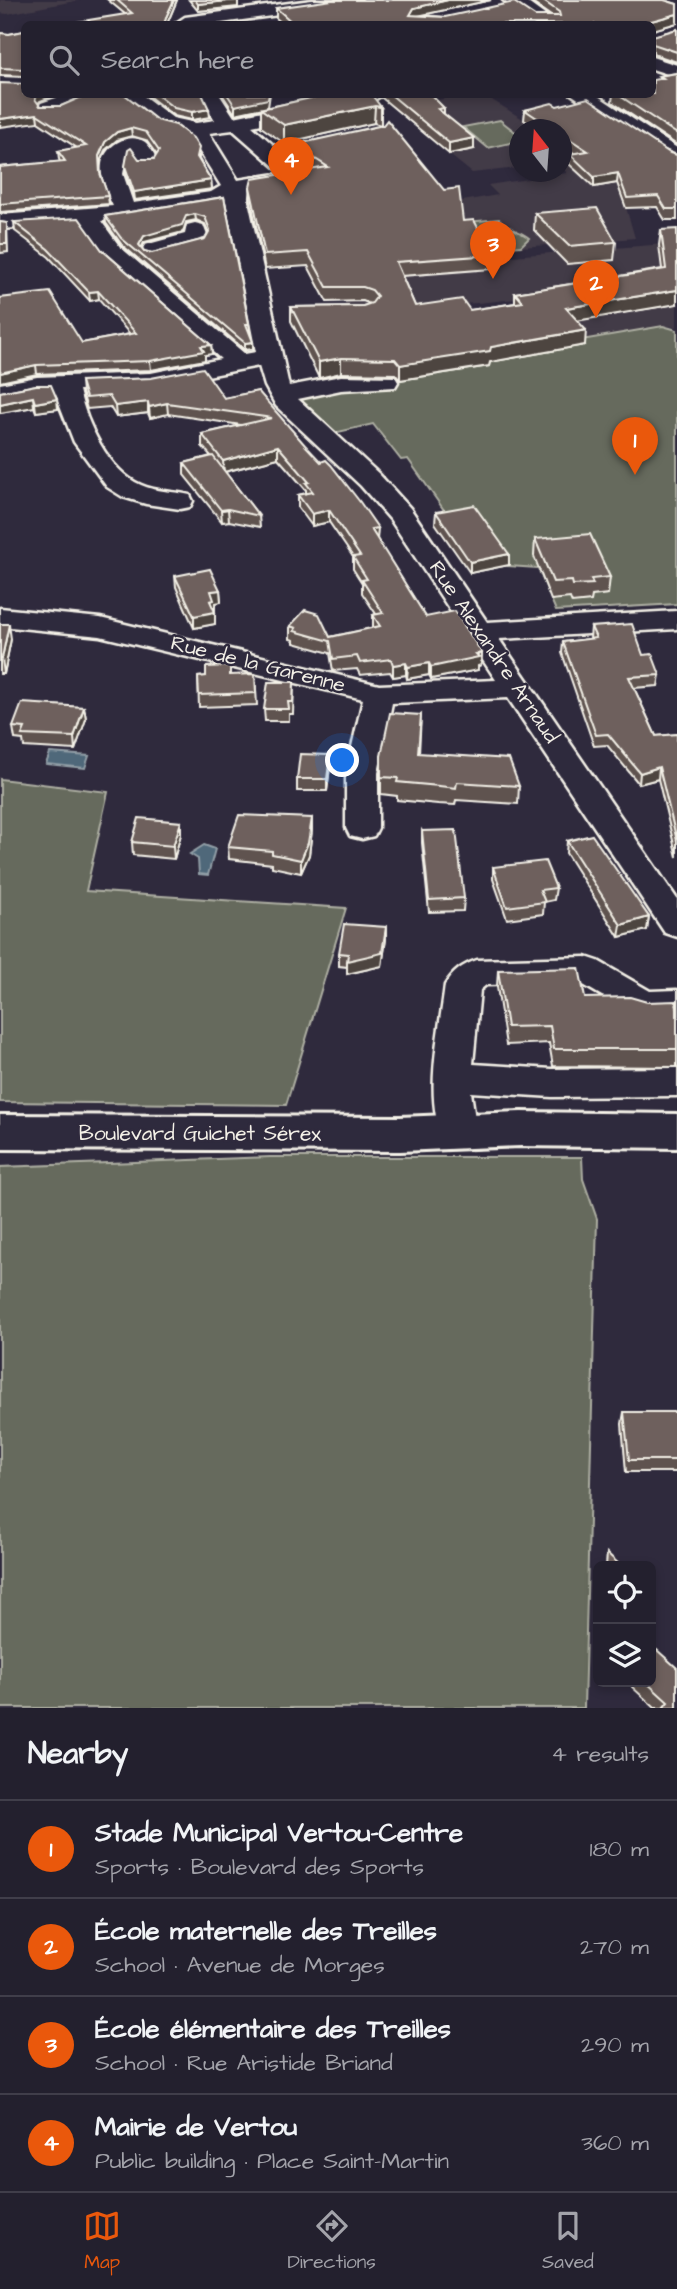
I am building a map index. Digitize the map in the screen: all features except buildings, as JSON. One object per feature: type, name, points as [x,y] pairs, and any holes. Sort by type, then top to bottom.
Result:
[{"type":"main road","name":"Boulevard Guichet Sérex","points":[[0,1132],[400,1134],[521,1129],[677,1131]]},
{"type":"main road","name":"Boulevard Guichet Sérex","points":[[400,1134],[462,1145],[677,1154]]},
{"type":"street","points":[[182,18],[231,21],[352,0]]},
{"type":"street","points":[[508,4],[542,21]]},
{"type":"street","points":[[656,64],[677,71]]},
{"type":"street","points":[[0,83],[21,83]]},
{"type":"street","points":[[48,107],[71,102],[76,98]]},
{"type":"street","points":[[133,98],[166,122],[197,131],[237,190],[271,312],[271,364],[283,398],[341,383],[386,382]]},
{"type":"street","points":[[0,222],[127,212],[294,178],[296,175],[255,155],[212,98]]},
{"type":"street","points":[[127,212],[111,177],[112,161],[121,149],[148,139],[233,127],[268,117],[309,100],[331,98]]},
{"type":"street","points":[[587,98],[677,157]]},
{"type":"street","points":[[134,145],[166,122]]},
{"type":"street","points":[[237,190],[255,155]]},
{"type":"street","points":[[87,217],[112,253],[238,364],[256,371],[271,364]]},
{"type":"street","points":[[141,277],[156,273],[159,266],[153,243],[197,238],[195,230]]},
{"type":"street","points":[[0,392],[37,384],[151,380],[238,364]]},
{"type":"street","points":[[65,383],[68,398],[99,462],[127,489],[180,501]]},
{"type":"street","name":"Rue Alexandre Arnaud","points":[[283,398],[370,480],[400,514],[673,914]]},
{"type":"street","name":"Rue de la Garenne","points":[[0,617],[100,627],[379,694],[518,688]]},
{"type":"street","points":[[479,631],[677,620]]},
{"type":"street","points":[[362,828],[362,773],[379,694]]},
{"type":"street","points":[[458,1132],[452,1093],[463,985],[477,973],[586,970],[644,1004],[677,1003]]},
{"type":"street","points":[[454,1077],[552,1083],[677,1082]]},
{"type":"shaded area","points":[[0,0],[80,0],[7,14],[0,13]]},
{"type":"shaded area","points":[[448,98],[489,98],[523,119],[509,119],[509,169],[472,173],[425,135],[440,132],[417,104]]},
{"type":"shaded area","points":[[572,152],[618,180],[635,238],[435,254],[367,217],[498,195],[488,185],[509,182],[572,182]]},
{"type":"shaded area","points":[[677,243],[677,275],[581,292],[478,303],[346,306],[327,268],[384,266]]},
{"type":"shaded area","points":[[677,284],[677,327],[663,326],[530,348],[521,316]]},
{"type":"green space","points":[[500,120],[509,127],[509,143],[488,148],[463,127]]},
{"type":"green space","points":[[499,219],[529,238],[521,246],[485,249],[466,222]]},
{"type":"green space","points":[[663,326],[677,330],[677,604],[556,611],[538,568],[508,566],[451,520],[408,459],[401,460],[373,424],[334,433],[300,403],[309,391],[385,379],[380,370],[482,357]]},
{"type":"green space","points":[[0,779],[108,792],[86,891],[346,908],[286,1105],[0,1102]]},
{"type":"green space","points":[[270,1157],[582,1157],[583,1179],[597,1219],[584,1708],[0,1708],[0,1167]]},
{"type":"water","points":[[50,753],[89,756],[85,768],[46,764]]},
{"type":"water","points":[[204,845],[215,849],[208,875],[199,874],[198,859],[190,854]]},
{"type":"place","name":"Mairie de Vertou","points":[[291,195]]},
{"type":"place","name":"École élémentaire des Treilles","points":[[493,279]]},
{"type":"place","name":"École maternelle des Treilles","points":[[596,318]]},
{"type":"place","name":"Stade Municipal Vertou-Centre","points":[[635,475]]}]
